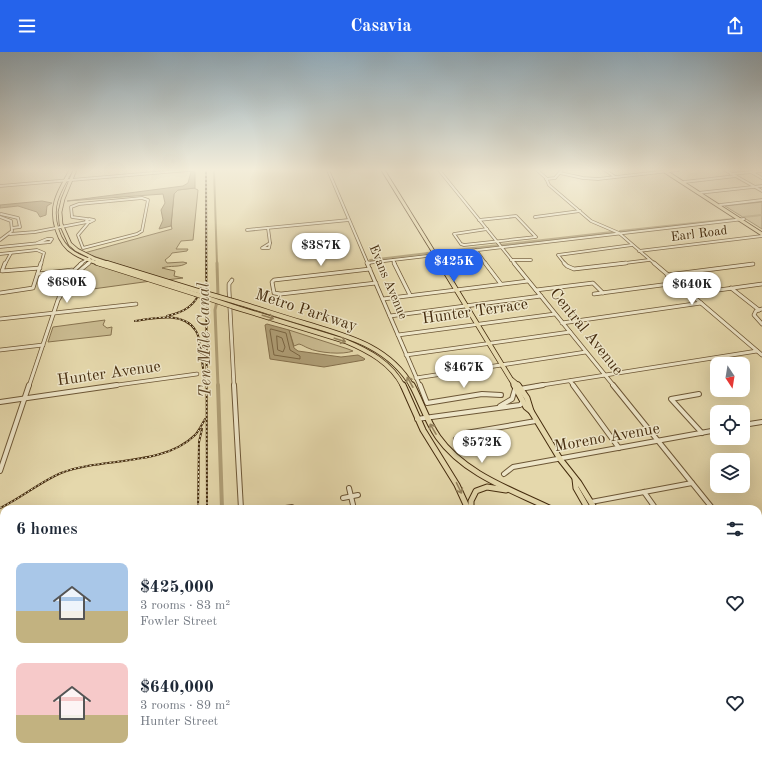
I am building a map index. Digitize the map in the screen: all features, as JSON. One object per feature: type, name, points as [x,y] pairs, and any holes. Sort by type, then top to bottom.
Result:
[{"type":"main road","name":"Metro Parkway","points":[[56,203],[54,214],[56,227],[65,246],[73,253],[171,287],[233,301],[353,339],[376,349],[395,362],[408,378],[427,418],[440,440],[458,458],[484,476],[543,505]]},
{"type":"main road","name":"Metro Parkway","points":[[62,203],[60,208],[62,226],[70,244],[91,259],[181,285],[234,307],[360,347],[388,365],[397,375],[404,387],[417,419]]},
{"type":"main road","points":[[403,203],[503,365],[512,380],[512,384],[518,389],[536,421],[575,482],[585,505]]},
{"type":"main road","points":[[716,203],[742,220]]},
{"type":"main road","points":[[720,204],[762,234]]},
{"type":"main road","points":[[417,419],[454,480],[466,505]]},
{"type":"main road","points":[[575,482],[579,482],[593,505]]},
{"type":"main road","points":[[471,505],[472,496],[483,488],[495,487],[520,494]]},
{"type":"street","points":[[87,203],[77,204],[71,207],[71,216],[87,221]]},
{"type":"street","points":[[87,221],[78,235],[83,248],[137,234],[142,231],[147,203]]},
{"type":"street","name":"Evans Avenue","points":[[342,203],[427,403],[482,394],[501,395]]},
{"type":"street","name":"Central Avenue","points":[[465,203],[710,505]]},
{"type":"street","points":[[571,203],[591,221],[612,229],[619,234],[760,353]]},
{"type":"street","points":[[720,204],[730,203]]},
{"type":"street","points":[[535,217],[580,211]]},
{"type":"street","points":[[1,216],[11,220],[11,233]]},
{"type":"street","points":[[1,216],[18,218],[20,226],[12,228]]},
{"type":"street","points":[[367,263],[476,250],[536,237],[516,216],[479,220]]},
{"type":"street","points":[[247,230],[349,220]]},
{"type":"street","points":[[487,229],[454,234],[464,246],[499,245],[619,234],[742,220]]},
{"type":"street","points":[[0,240],[11,233],[33,232],[87,221]]},
{"type":"street","points":[[268,228],[270,243]]},
{"type":"street","name":"Earl Road","points":[[639,251],[762,234]]},
{"type":"street","points":[[0,247],[50,242],[52,239],[47,239],[37,243]]},
{"type":"street","points":[[632,245],[558,255],[567,266],[574,269],[649,260]]},
{"type":"street","points":[[0,254],[37,250],[43,252],[44,254],[32,289],[0,294]]},
{"type":"street","points":[[476,250],[501,284]]},
{"type":"street","points":[[11,253],[2,271],[40,268]]},
{"type":"street","points":[[0,471],[54,314],[62,284],[67,275],[91,259]]},
{"type":"street","points":[[58,300],[75,273],[91,259]]},
{"type":"street","points":[[393,260],[410,296]]},
{"type":"street","points":[[511,260],[531,260]]},
{"type":"street","points":[[667,275],[753,264]]},
{"type":"street","points":[[370,269],[274,280],[272,285],[274,293],[276,294],[376,283]]},
{"type":"street","points":[[38,275],[73,270]]},
{"type":"street","points":[[62,272],[67,275]]},
{"type":"street","points":[[232,280],[229,284],[229,290],[241,505]]},
{"type":"street","points":[[383,299],[528,281]]},
{"type":"street","points":[[536,290],[593,283],[603,293]]},
{"type":"street","points":[[594,294],[677,283]]},
{"type":"street","points":[[62,284],[62,286],[65,287]]},
{"type":"street","points":[[689,294],[762,284]]},
{"type":"street","points":[[731,288],[761,309],[755,312],[754,316],[762,324]]},
{"type":"street","points":[[390,316],[540,296]]},
{"type":"street","points":[[562,323],[701,303]]},
{"type":"street","points":[[0,319],[136,304]]},
{"type":"street","name":"Hunter Terrace","points":[[398,335],[555,314]]},
{"type":"street","points":[[406,356],[570,332]]},
{"type":"street","points":[[0,350],[43,345]]},
{"type":"street","points":[[416,378],[586,352]]},
{"type":"street","points":[[495,408],[512,399],[518,389],[760,353]]},
{"type":"street","name":"Hunter Avenue","points":[[0,402],[197,374]]},
{"type":"street","points":[[570,381],[619,448]]},
{"type":"street","points":[[699,394],[670,398],[702,433]]},
{"type":"street","points":[[417,419],[495,408],[525,402]]},
{"type":"street","points":[[456,440],[466,433],[536,421]]},
{"type":"street","points":[[750,425],[762,422]]},
{"type":"street","name":"Moreno Avenue","points":[[504,474],[513,467],[710,431]]},
{"type":"street","points":[[591,502],[692,483]]},
{"type":"street","points":[[349,488],[353,505]]},
{"type":"street","points":[[644,492],[653,505]]},
{"type":"street","points":[[343,498],[358,495]]},
{"type":"shaded area","points":[[173,203],[197,203],[193,240],[181,241],[176,249],[188,249],[187,251],[172,253],[165,260],[167,263],[187,263],[184,265],[162,268],[175,271],[174,276],[183,278],[166,280],[84,253],[172,229],[171,224]]},
{"type":"shaded area","points":[[762,203],[762,229],[725,206]]},
{"type":"shaded area","points":[[91,262],[151,281],[71,292],[75,274]]},
{"type":"shaded area","points":[[105,320],[103,325],[107,328],[112,327],[111,335],[48,342],[53,327]]},
{"type":"shaded area","points":[[289,330],[353,351],[330,353],[312,350],[299,344],[294,346]]},
{"type":"water","points":[[52,203],[47,206],[46,215],[40,217],[37,212],[18,206],[0,208],[0,205]]},
{"type":"water","points":[[165,203],[173,203],[171,226],[159,229],[163,220],[161,210]]},
{"type":"water","points":[[267,324],[289,330],[294,348],[298,351],[341,357],[358,355],[365,359],[324,367],[270,359],[265,325]]},
{"type":"waterway","name":"Ten Mile Canal","points":[[215,203],[217,264]]},
{"type":"waterway","points":[[743,217],[762,215]]},
{"type":"waterway","points":[[620,231],[732,219]]},
{"type":"waterway","points":[[438,252],[612,232]]},
{"type":"waterway","points":[[370,260],[428,253]]},
{"type":"waterway","name":"Ten Mile Canal","points":[[217,263],[218,297],[215,310],[218,386]]},
{"type":"waterway","name":"Ten Mile Canal","points":[[218,385],[222,505]]},
{"type":"railway","points":[[206,203],[207,505]]},
{"type":"railway","points":[[167,316],[184,310],[193,304],[201,288]]},
{"type":"railway","points":[[135,321],[168,317],[176,318],[191,325],[198,335],[203,368]]},
{"type":"railway","points":[[6,505],[61,473],[77,468],[149,457],[166,452],[182,445],[195,435],[205,419]]},
{"type":"railway","points":[[198,505],[199,442],[202,429]]}]
